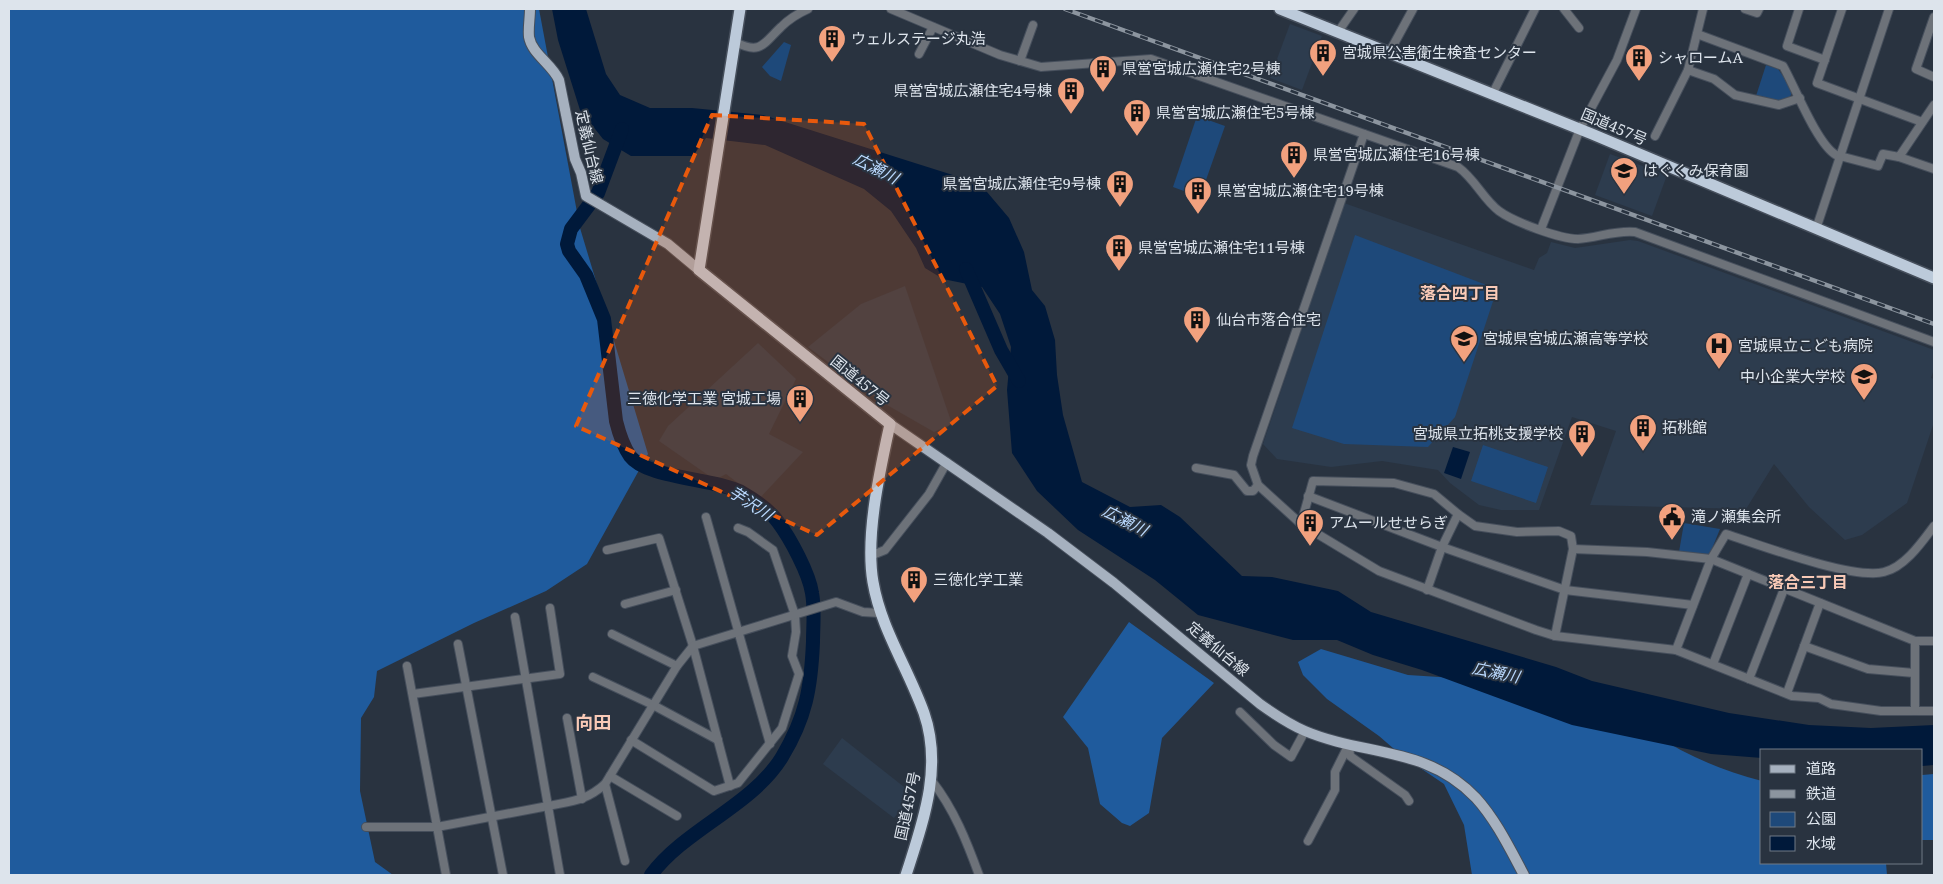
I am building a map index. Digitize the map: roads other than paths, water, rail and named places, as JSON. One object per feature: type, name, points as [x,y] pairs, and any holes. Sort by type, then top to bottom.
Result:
[{"type":"highway","points":[[700,270],[740,9]]},
{"type":"highway","name":"国道457号","points":[[1280,9],[1292,11],[1388,53],[1580,129],[1934,278]]},
{"type":"highway","name":"国道457号","points":[[700,270],[890,424],[876,502],[870,556],[879,613],[924,713],[932,743],[932,781],[906,875]]},
{"type":"main road","name":"定義仙台線","points":[[530,9],[529,39],[534,48],[554,70],[559,80],[575,159],[581,173],[586,196],[668,244],[700,270]]},
{"type":"main road","name":"定義仙台線","points":[[890,424],[1048,533],[1114,583],[1260,704],[1305,731],[1349,744],[1413,759],[1452,779],[1475,798],[1490,817],[1524,875]]},
{"type":"street","points":[[735,42],[748,48],[763,46],[782,26],[808,9]]},
{"type":"street","points":[[891,9],[932,27],[1020,61],[1041,67],[1151,59],[1458,167],[1467,173],[1497,210],[1508,217],[1541,229],[1567,238],[1578,239],[1624,231],[1635,232],[1934,342]]},
{"type":"street","points":[[1338,32],[1354,9]]},
{"type":"street","points":[[1388,53],[1413,9]]},
{"type":"street","points":[[1492,95],[1535,9]]},
{"type":"street","points":[[1564,9],[1580,28]]},
{"type":"street","points":[[1541,229],[1580,129],[1617,60],[1636,9]]},
{"type":"street","points":[[1655,136],[1688,70],[1703,9]]},
{"type":"street","points":[[1744,9],[1757,13],[1759,9]]},
{"type":"street","points":[[1799,9],[1787,46],[1825,60]]},
{"type":"street","points":[[1842,9],[1817,83],[1922,122]]},
{"type":"street","points":[[1816,229],[1889,9]]},
{"type":"street","points":[[1934,17],[1932,32],[1916,69],[1934,77]]},
{"type":"street","points":[[1020,61],[1033,25]]},
{"type":"street","points":[[919,54],[932,27]]},
{"type":"street","points":[[1697,34],[1783,66],[1810,120],[1830,151],[1878,166],[1883,154],[1899,157],[1934,169]]},
{"type":"street","points":[[1688,70],[1714,79],[1735,95],[1779,104],[1800,98]]},
{"type":"street","points":[[1899,157],[1934,105]]},
{"type":"street","points":[[1364,134],[1253,456],[1252,465],[1258,485],[1301,524],[1378,571],[1555,636],[1676,650],[1787,693],[1819,698],[1831,704],[1881,711],[1934,711]]},
{"type":"street","points":[[870,556],[885,550],[930,494],[947,462]]},
{"type":"street","points":[[1196,468],[1234,475],[1247,491],[1253,491],[1258,485]]},
{"type":"street","points":[[1301,524],[1314,480],[1394,483],[1434,494],[1475,526],[1517,532],[1559,531],[1571,536],[1574,548],[1555,636]]},
{"type":"street","points":[[1308,496],[1442,547],[1565,590],[1693,605]]},
{"type":"street","points":[[1427,590],[1442,547],[1458,514]]},
{"type":"street","points":[[706,517],[737,633],[770,744]]},
{"type":"street","points":[[1676,650],[1711,559],[1726,534],[1852,571],[1870,574],[1885,572],[1899,565],[1934,526]]},
{"type":"street","points":[[631,740],[714,792],[738,783],[782,728],[799,674],[792,656],[797,614],[773,550],[748,532],[738,528]]},
{"type":"street","points":[[607,550],[659,538],[693,646],[730,786]]},
{"type":"street","points":[[1574,548],[1646,552],[1711,559],[1916,641],[1934,641]]},
{"type":"street","points":[[1712,664],[1748,574]]},
{"type":"street","points":[[1750,679],[1784,589]]},
{"type":"street","points":[[625,604],[676,590]]},
{"type":"street","points":[[366,827],[437,826],[492,818],[582,800],[592,796],[605,784],[677,666],[693,646],[836,602],[863,612],[879,613]]},
{"type":"street","points":[[1787,693],[1820,603]]},
{"type":"street","points":[[413,694],[560,674],[550,608]]},
{"type":"street","points":[[515,618],[560,875]]},
{"type":"street","points":[[612,634],[677,666]]},
{"type":"street","points":[[1915,711],[1914,673],[1916,641]]},
{"type":"street","points":[[458,644],[503,875]]},
{"type":"street","points":[[1804,646],[1868,670],[1914,673]]},
{"type":"street","points":[[407,666],[446,875]]},
{"type":"street","points":[[593,677],[653,704],[718,740]]},
{"type":"street","points":[[1240,712],[1274,745],[1291,756],[1305,731]]},
{"type":"street","points":[[567,718],[582,800]]},
{"type":"street","points":[[1349,744],[1350,756],[1405,795],[1409,802]]},
{"type":"street","points":[[1308,841],[1332,798],[1337,784],[1335,772],[1349,744]]},
{"type":"street","points":[[610,776],[677,816]]},
{"type":"street","points":[[932,781],[946,798],[956,817],[979,875]]},
{"type":"street","points":[[605,784],[625,861]]},
{"type":"water","points":[[552,9],[586,9],[606,74],[620,95],[650,108],[692,108],[763,115],[956,176],[987,192],[1009,218],[1024,252],[1032,290],[1045,306],[1055,340],[1057,375],[1063,415],[1082,482],[1130,507],[1161,505],[1180,517],[1242,576],[1272,577],[1338,591],[1371,612],[1556,667],[1592,681],[1729,713],[1809,725],[1871,728],[1934,725],[1934,765],[1923,766],[1923,749],[1760,749],[1760,758],[1711,754],[1572,725],[1422,670],[1373,655],[1337,640],[1293,640],[1198,615],[1155,580],[1078,530],[1037,491],[1012,453],[1007,390],[1011,347],[1000,314],[982,287],[943,279],[925,268],[916,248],[891,211],[864,189],[765,145],[706,138],[693,156],[631,156],[603,139],[580,110],[558,40]]},
{"type":"water","points":[[1453,447],[1470,452],[1461,479],[1444,473]]},
{"type":"waterway","name":"芋沢川","points":[[622,129],[598,193],[571,229],[567,244],[569,251],[586,275],[604,319],[616,421],[623,444],[630,456],[639,464],[666,474],[731,488],[743,493],[767,509],[783,529],[798,556],[810,585],[813,605],[812,659],[809,688],[797,729],[782,757],[754,790],[682,844],[651,875]]},
{"type":"waterway","name":"広瀬川","points":[[966,269],[1001,350],[1019,381]]},
{"type":"railway","points":[[1065,9],[1934,324]]},
{"type":"place","name":"ウェルステージ丸浩","points":[[832,63]]},
{"type":"place","name":"宮城県公害衛生検査センター","points":[[1323,77]]},
{"type":"place","name":"シャロームA","points":[[1639,82]]},
{"type":"place","name":"県営宮城広瀬住宅2号棟","points":[[1103,93]]},
{"type":"place","name":"県営宮城広瀬住宅4号棟","points":[[1071,115]]},
{"type":"place","name":"県営宮城広瀬住宅5号棟","points":[[1137,137]]},
{"type":"place","name":"県営宮城広瀬住宅16号棟","points":[[1294,179]]},
{"type":"place","name":"はぐくみ保育園","points":[[1624,195]]},
{"type":"place","name":"県営宮城広瀬住宅9号棟","points":[[1120,208]]},
{"type":"place","name":"県営宮城広瀬住宅19号棟","points":[[1198,215]]},
{"type":"place","name":"県営宮城広瀬住宅11号棟","points":[[1119,272]]},
{"type":"place","name":"仙台市落合住宅","points":[[1197,344]]},
{"type":"place","name":"宮城県宮城広瀬高等学校","points":[[1464,363]]},
{"type":"place","name":"宮城県立こども病院","points":[[1719,370]]},
{"type":"place","name":"中小企業大学校","points":[[1864,401]]},
{"type":"place","name":"三徳化学工業 宮城工場","points":[[800,423]]},
{"type":"place","name":"拓桃館","points":[[1643,452]]},
{"type":"place","name":"宮城県立拓桃支援学校","points":[[1582,458]]},
{"type":"place","name":"滝ノ瀬集会所","points":[[1672,541]]},
{"type":"place","name":"アムールせせらぎ","points":[[1310,547]]},
{"type":"place","name":"三徳化学工業","points":[[914,604]]},
{"type":"district","name":"落合四丁目","points":[[1460,293]]},
{"type":"district","name":"落合三丁目","points":[[1808,582]]},
{"type":"district","name":"向田","points":[[593,723]]}]
